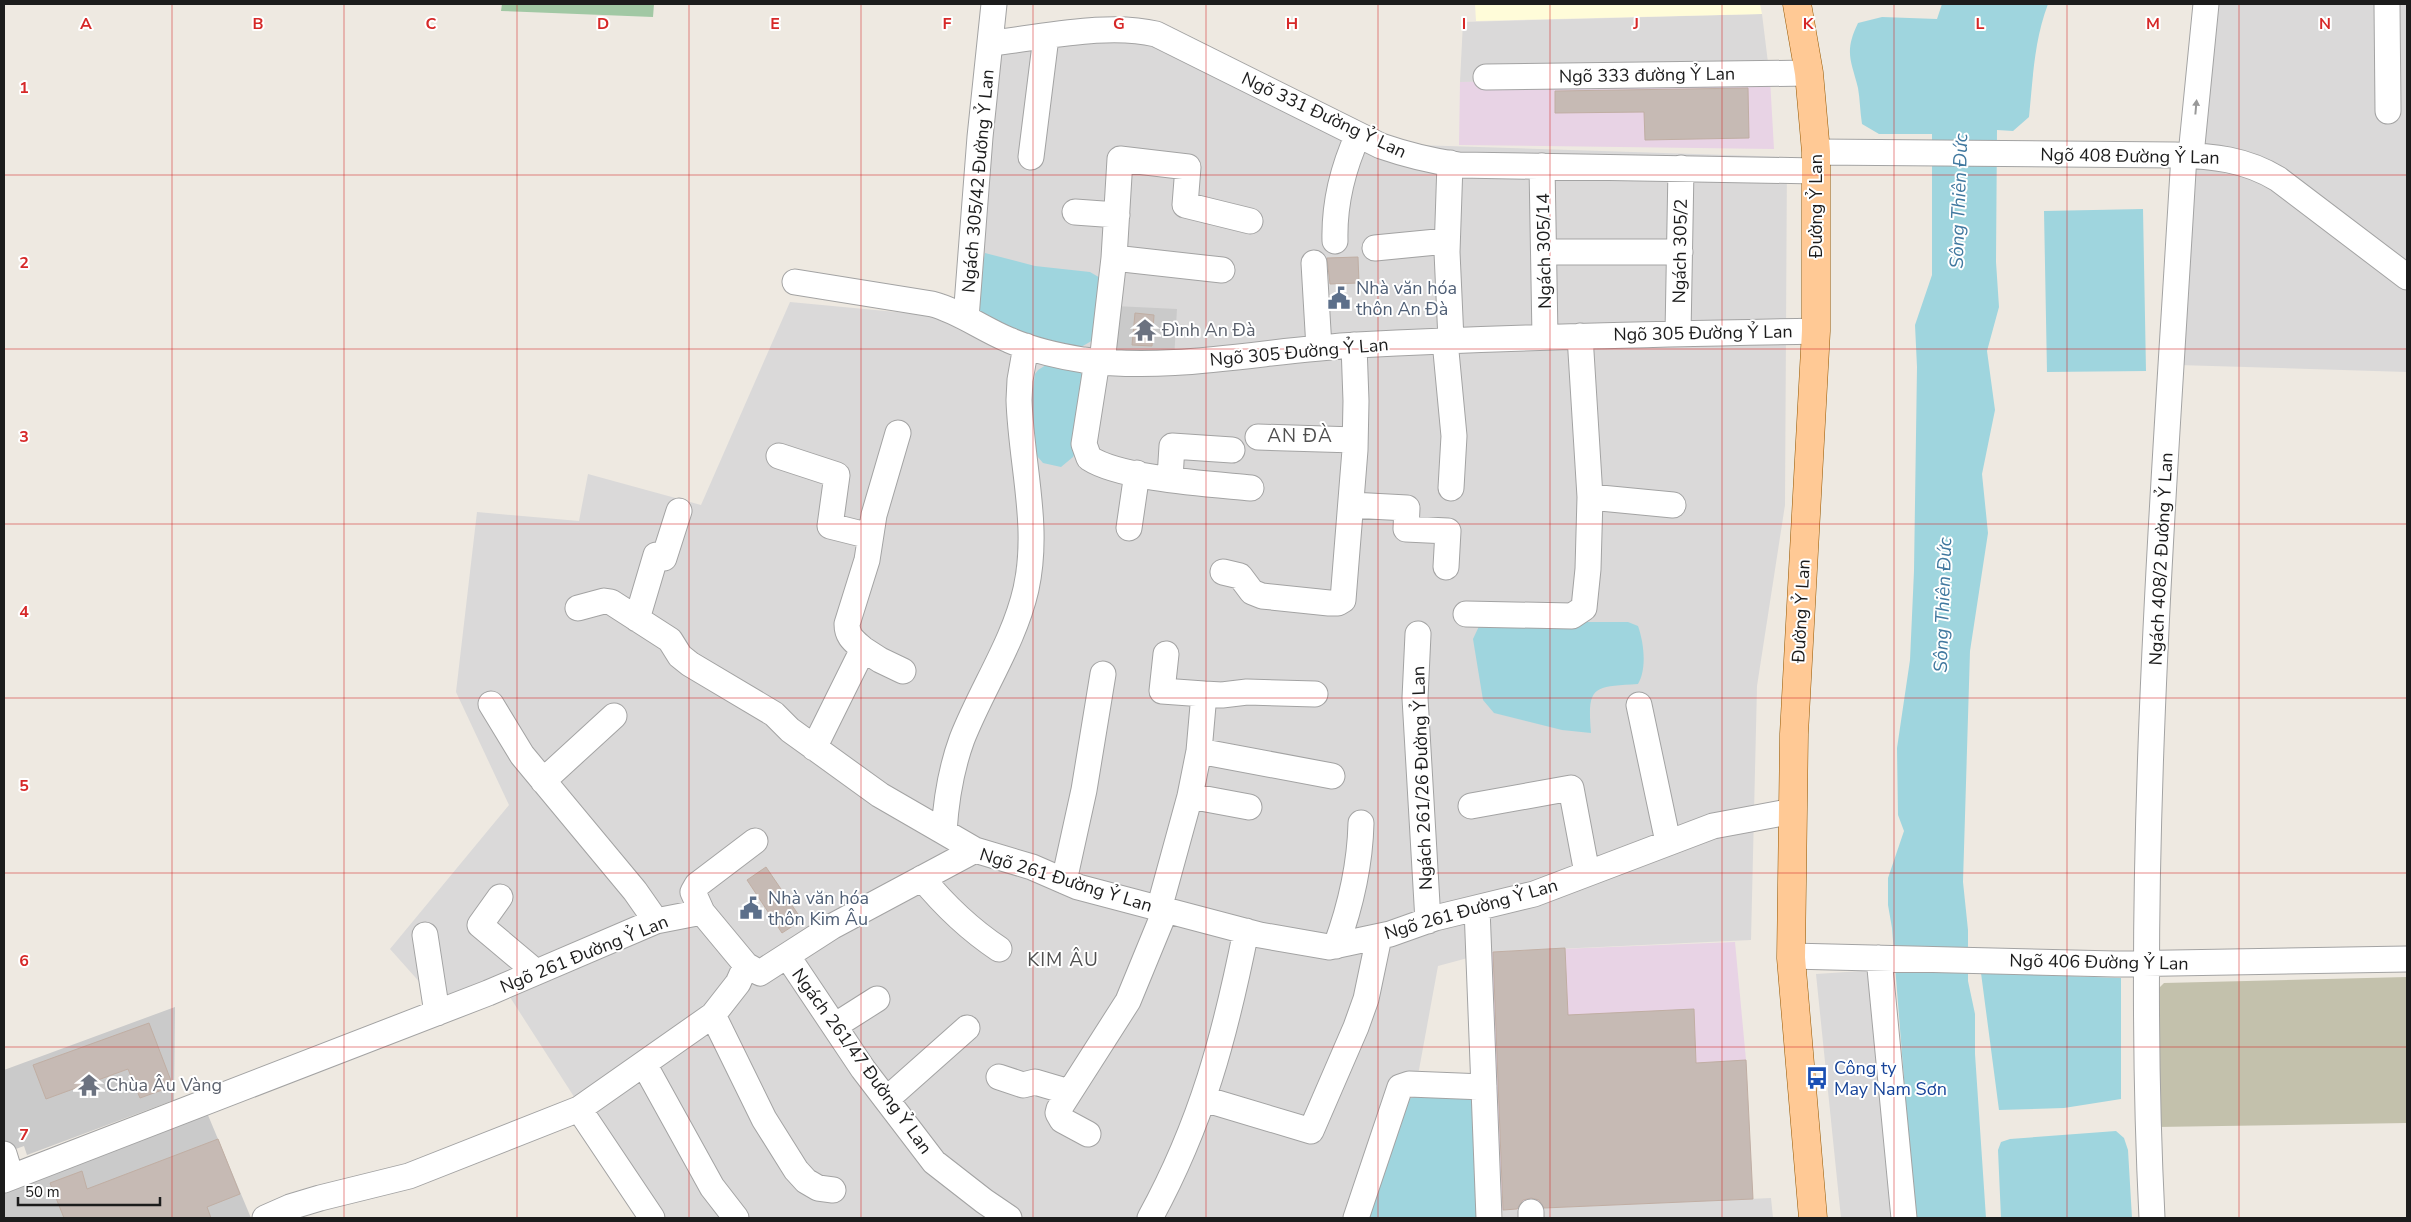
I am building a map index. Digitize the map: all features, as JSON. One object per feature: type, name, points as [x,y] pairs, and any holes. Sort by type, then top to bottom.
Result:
[{"type":"main road","name":"Đường Ỷ Lan","points":[[1797,4],[1809,73],[1816,162],[1816,331],[1794,734],[1792,956],[1812,1218]]},
{"type":"street","name":"Ngách 305/42 Đường Ỷ Lan","points":[[966,318],[994,4]]},
{"type":"street","points":[[2184,155],[2189,4]]},
{"type":"street","points":[[2184,155],[2206,4]]},
{"type":"street","points":[[2387,4],[2397,49],[2388,111]]},
{"type":"street","name":"Ngõ 331 Đường Ỷ Lan","points":[[991,43],[1113,29],[1135,29],[1156,34],[1358,135],[1408,156],[1450,163],[1682,168],[1816,162]]},
{"type":"street","points":[[1031,157],[1046,37]]},
{"type":"street","name":"Ngõ 333 đường Ỷ Lan","points":[[1486,77],[1809,73]]},
{"type":"street","points":[[1335,241],[1334,222],[1340,184],[1358,135]]},
{"type":"street","name":"Ngõ 408 Đường Ỷ Lan","points":[[1816,162],[1890,153],[2184,155],[2239,160],[2263,170],[2407,277]]},
{"type":"street","name":"Ngách 408/2 Đường Ỷ Lan","points":[[2152,1218],[2148,1129],[2146,964],[2159,585],[2184,155]]},
{"type":"street","points":[[1250,221],[1184,205],[1188,167],[1120,159],[1114,258],[1099,361],[1084,444],[1085,451],[1097,463],[1137,473],[1251,488]]},
{"type":"street","points":[[1450,163],[1447,241],[1448,340],[1454,436],[1451,488]]},
{"type":"street","name":"Ngách 305/14","points":[[1542,166],[1545,337]]},
{"type":"street","name":"Ngách 305/2","points":[[1678,334],[1682,168]]},
{"type":"street","points":[[1075,212],[1117,215]]},
{"type":"street","points":[[1375,248],[1447,241]]},
{"type":"street","points":[[1544,252],[1680,252]]},
{"type":"street","points":[[1114,258],[1222,270]]},
{"type":"street","points":[[1314,263],[1318,348]]},
{"type":"street","name":"Ngõ 305 Đường Ỷ Lan","points":[[795,282],[932,304],[966,318],[1008,340],[1058,355],[1099,361],[1192,362],[1318,348],[1448,340],[1816,331]]},
{"type":"street","points":[[1466,614],[1572,616],[1579,614],[1584,608],[1587,585],[1590,497],[1580,336]]},
{"type":"street","points":[[1223,572],[1240,576],[1252,592],[1262,596],[1338,603],[1343,600],[1356,440],[1354,345]]},
{"type":"street","points":[[944,832],[949,785],[957,754],[1014,627],[1029,572],[1032,537],[1019,400],[1020,380],[1026,346]]},
{"type":"street","points":[[898,433],[870,536],[866,560],[847,624],[847,632],[850,638],[863,649],[880,660],[903,670]]},
{"type":"street","points":[[1258,437],[1356,440]]},
{"type":"street","points":[[1170,478],[1172,446],[1232,450]]},
{"type":"street","points":[[779,456],[837,475],[830,526],[870,536]]},
{"type":"street","points":[[1129,528],[1137,473]]},
{"type":"street","points":[[1590,497],[1673,505]]},
{"type":"street","points":[[1351,505],[1407,508],[1406,529],[1448,532],[1446,567]]},
{"type":"street","points":[[637,618],[656,555],[664,558],[679,512]]},
{"type":"street","points":[[578,608],[604,601],[611,602],[670,640],[680,656],[690,664],[774,714],[790,730],[880,795],[975,850]]},
{"type":"street","name":"Ngách 261/26 Đường Ỷ Lan","points":[[1418,634],[1415,698],[1428,921]]},
{"type":"street","points":[[814,748],[863,649]]},
{"type":"street","points":[[1166,654],[1162,691],[1222,695],[1247,692],[1314,694]]},
{"type":"street","points":[[1064,881],[1084,790],[1104,674]]},
{"type":"street","points":[[1088,1134],[1059,1117],[1059,1109],[1128,1002],[1162,910],[1199,751],[1204,694]]},
{"type":"street","points":[[490,704],[522,755],[635,891],[656,921]]},
{"type":"street","points":[[1638,705],[1668,842]]},
{"type":"street","points":[[543,781],[614,716]]},
{"type":"street","points":[[1199,751],[1332,776]]},
{"type":"street","points":[[1471,806],[1570,788],[1587,873]]},
{"type":"street","points":[[1190,796],[1249,807]]},
{"type":"street","name":"Ngõ 261 Đường Ỷ Lan","points":[[746,965],[760,973],[788,957],[833,926],[975,850],[1032,867],[1078,887],[1246,931],[1329,947],[1379,936],[1428,921],[1534,894],[1713,826],[1793,810]]},
{"type":"street","points":[[1336,946],[1355,885],[1360,853],[1361,823]]},
{"type":"street","points":[[265,1218],[290,1207],[320,1198],[409,1176],[579,1109],[713,1015],[738,983],[746,965],[702,912],[693,892],[696,885],[755,841]]},
{"type":"street","points":[[922,878],[942,903],[969,928],[999,949]]},
{"type":"street","points":[[500,897],[480,925],[536,972]]},
{"type":"street","points":[[1477,908],[1489,1218]]},
{"type":"street","name":"Ngõ 261 Đường Ỷ Lan","points":[[7,1178],[438,1013],[656,921],[702,912]]},
{"type":"street","points":[[1150,1218],[1194,1128],[1204,1099],[1229,1013],[1246,931]]},
{"type":"street","points":[[425,935],[438,1013]]},
{"type":"street","points":[[1204,1099],[1311,1131],[1366,1000],[1379,936]]},
{"type":"street","name":"Ngõ 406 Đường Ỷ Lan","points":[[1792,956],[2146,964],[2407,959]]},
{"type":"street","name":"Ngách 261/47 Đường Ỷ Lan","points":[[788,957],[836,1025],[863,1069],[934,1162],[1009,1218]]},
{"type":"street","points":[[1878,958],[1904,1218]]},
{"type":"street","points":[[836,1025],[877,999]]},
{"type":"street","points":[[713,1015],[764,1118],[796,1170],[806,1181],[818,1188],[833,1190]]},
{"type":"street","points":[[887,1099],[967,1028]]},
{"type":"street","points":[[644,1064],[712,1187],[736,1218]]},
{"type":"street","points":[[999,1077],[1023,1085],[1035,1082],[1069,1092]]},
{"type":"street","points":[[1356,1218],[1400,1087],[1409,1084],[1484,1087]]},
{"type":"street","points":[[579,1109],[652,1218]]},
{"type":"street","points":[[4,1154],[7,1178]]},
{"type":"shaded area","points":[[1475,4],[1760,4],[1762,14],[1476,21]]},
{"type":"shaded area","points":[[2205,4],[2407,4],[2407,372],[2178,365]]},
{"type":"shaded area","points":[[1762,14],[1770,79],[1460,82],[1463,22]]},
{"type":"shaded area","points":[[1163,30],[1385,144],[1787,157],[1785,505],[1757,686],[1751,940],[1490,952],[1438,966],[1412,1108],[1373,1218],[652,1218],[506,991],[449,1015],[390,949],[509,805],[456,692],[477,512],[579,521],[588,474],[701,505],[790,302],[960,318],[990,56]]},
{"type":"shaded area","points":[[1770,79],[1774,149],[1459,145],[1460,82]]},
{"type":"shaded area","name":"Đình An Đà","points":[[1115,306],[1177,309],[1174,359],[1113,351]]},
{"type":"shaded area","points":[[1735,942],[1746,1060],[1753,1199],[1502,1210],[1490,952]]},
{"type":"shaded area","points":[[1876,970],[1900,1218],[1841,1218],[1816,974]]},
{"type":"shaded area","points":[[2407,977],[2407,1123],[2156,1127],[2152,995],[2164,983]]},
{"type":"shaded area","name":"Chùa Âu Vàng","points":[[175,1007],[174,1100],[27,1155],[24,1146],[13,1150],[10,1161],[4,1139],[4,1070]]},
{"type":"shaded area","name":"Chùa Âu Vàng","points":[[205,1108],[251,1218],[4,1218],[4,1186]]},
{"type":"shaded area","points":[[1771,1198],[1773,1218],[1503,1218],[1502,1210]]},
{"type":"green space","points":[[502,4],[654,4],[653,17],[501,11]]},
{"type":"water","name":"Sông Thiên Đức","points":[[1942,4],[2048,4],[2037,46],[2029,117],[2013,131],[1997,130],[1996,262],[1999,307],[1987,351],[1995,410],[1982,474],[1988,533],[1970,651],[1963,882],[1968,930],[1968,981],[1975,1014],[1975,1054],[1986,1218],[1915,1218],[1892,928],[1888,905],[1888,878],[1904,831],[1898,815],[1897,748],[1910,660],[1914,571],[1917,367],[1915,325],[1932,275],[1932,134],[1879,134],[1862,124],[1858,88],[1850,56],[1851,41],[1858,23],[1882,17],[1937,19]]},
{"type":"water","points":[[2143,209],[2146,371],[2047,372],[2044,211]]},
{"type":"water","points":[[985,253],[1035,266],[1090,272],[1102,279],[1095,339],[1081,347],[1057,344],[1003,329],[974,310]]},
{"type":"water","points":[[1046,365],[1078,370],[1084,376],[1076,450],[1073,457],[1061,467],[1043,463],[1037,456],[1030,411],[1035,374]]},
{"type":"water","points":[[1481,622],[1628,622],[1638,626],[1642,640],[1644,664],[1641,678],[1638,684],[1611,686],[1596,692],[1592,697],[1590,706],[1591,733],[1562,730],[1494,713],[1483,700],[1473,639]]},
{"type":"water","points":[[1981,973],[2121,978],[2121,1099],[2064,1108],[1999,1110]]},
{"type":"water","points":[[1414,1097],[1470,1098],[1475,1102],[1481,1218],[1368,1218],[1409,1099]]},
{"type":"water","points":[[2116,1131],[2124,1138],[2128,1150],[2132,1218],[2001,1218],[1998,1150],[2001,1142],[2010,1139]]},
{"type":"building","points":[[1748,88],[1749,138],[1645,140],[1644,112],[1555,113],[1555,91]]},
{"type":"building","points":[[1358,257],[1359,283],[1330,284],[1327,258]]},
{"type":"building","points":[[1135,313],[1154,315],[1152,346],[1132,345]]},
{"type":"building","points":[[766,867],[802,920],[782,933],[747,880]]},
{"type":"building","points":[[1565,948],[1568,1015],[1694,1009],[1696,1063],[1746,1060],[1753,1199],[1544,1208],[1539,1200],[1531,1198],[1523,1200],[1517,1209],[1503,1210],[1493,952]]},
{"type":"building","points":[[149,1023],[173,1086],[140,1098],[128,1069],[46,1099],[33,1065]]},
{"type":"building","points":[[218,1139],[240,1194],[207,1207],[211,1218],[64,1218],[50,1183],[82,1171],[87,1189]]},
{"type":"place","name":"Nhà văn hóa thôn An Đà","points":[[1339,298]]},
{"type":"place","name":"Đình An Đà","points":[[1145,330]]},
{"type":"place","name":"Nhà văn hóa thôn Kim Âu","points":[[751,908]]},
{"type":"place","name":"Công ty May Nam Sơn","points":[[1817,1078]]},
{"type":"place","name":"Chùa Âu Vàng","points":[[89,1085]]},
{"type":"district","name":"AN ĐÀ","points":[[1300,436]]},
{"type":"district","name":"KIM ÂU","points":[[1063,960]]}]
